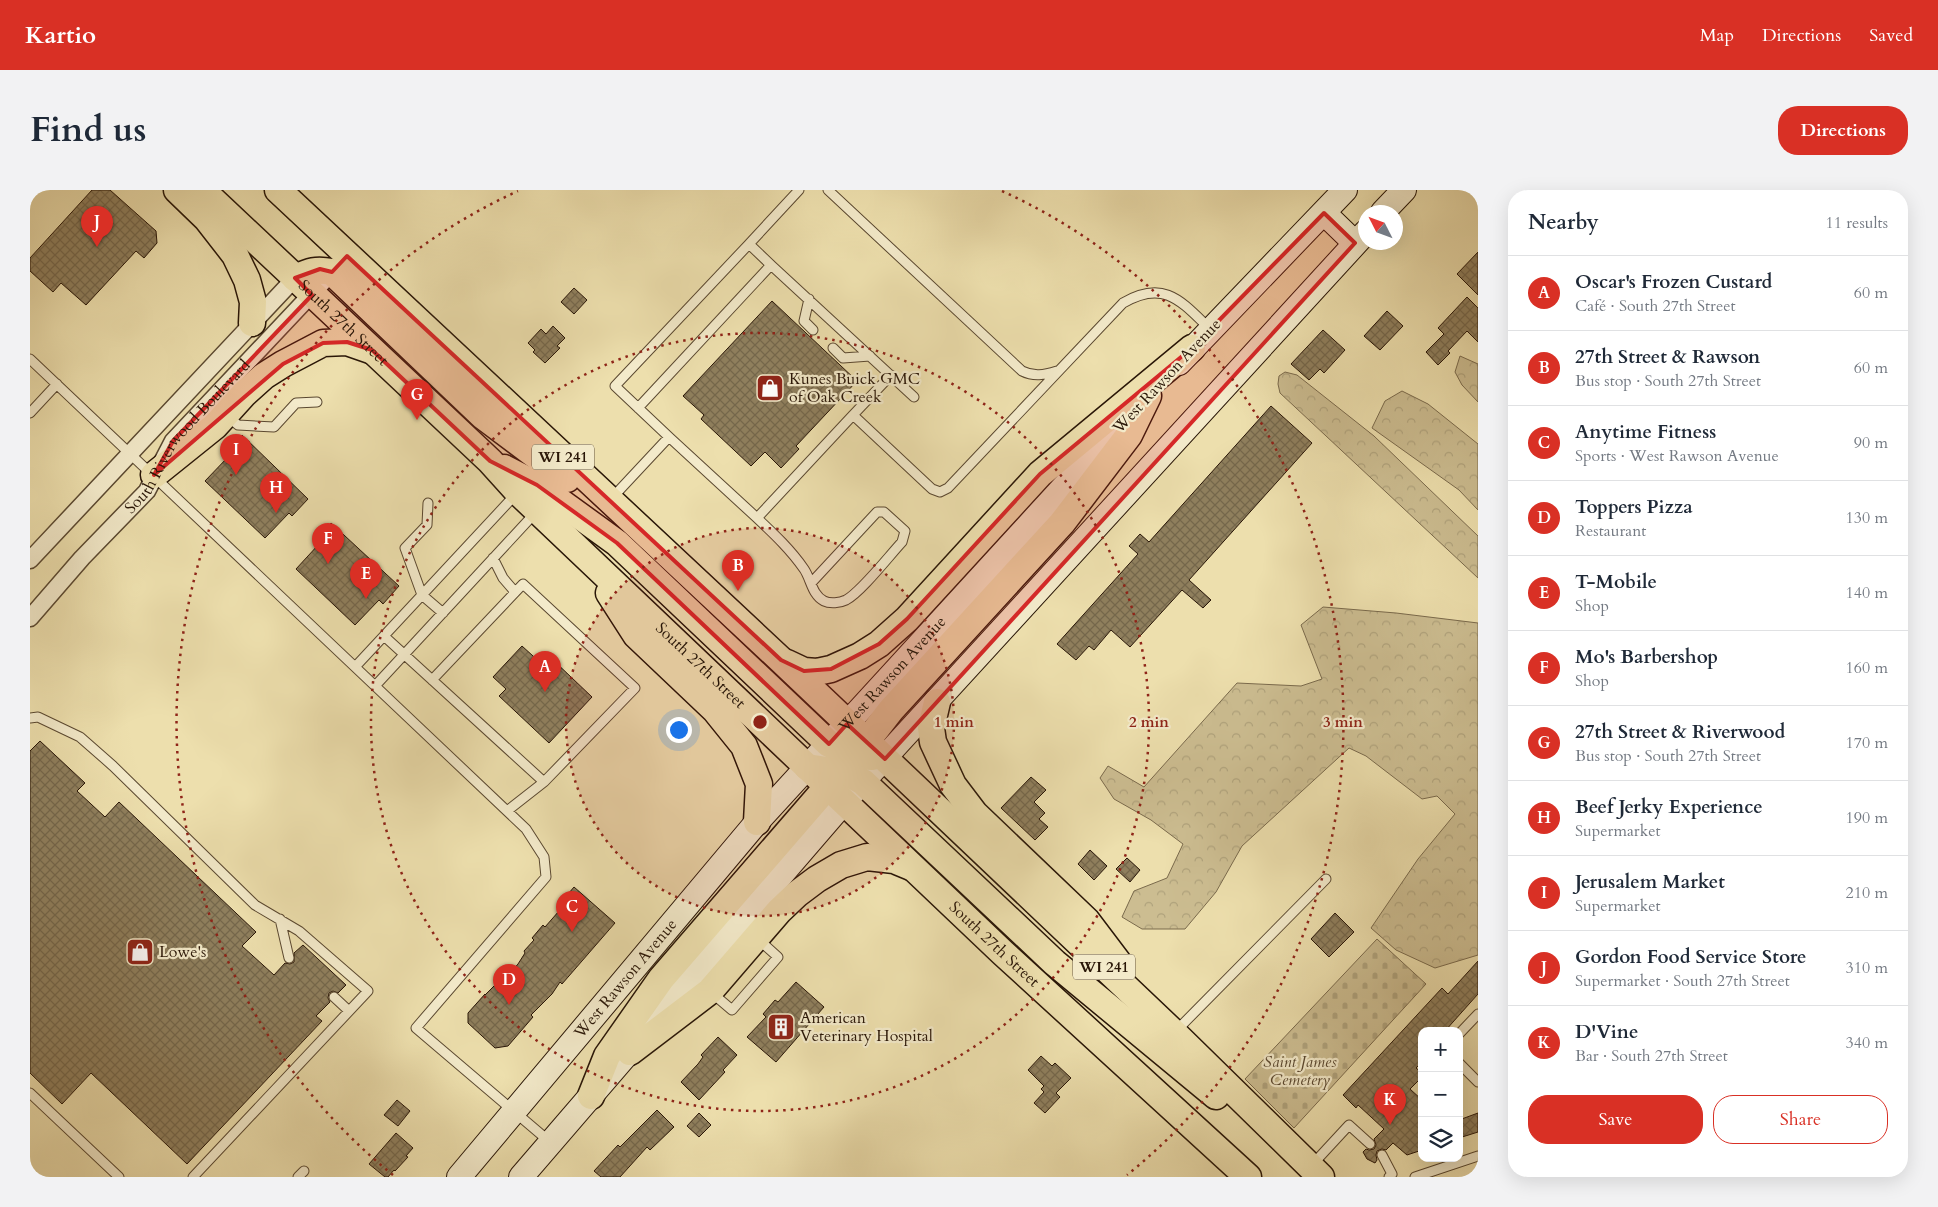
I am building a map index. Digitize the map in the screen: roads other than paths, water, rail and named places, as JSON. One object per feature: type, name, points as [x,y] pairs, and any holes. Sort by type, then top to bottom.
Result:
[{"type":"main road","points":[[177,190],[207,219],[235,255],[247,280],[253,302],[252,323]]},
{"type":"main road","name":"South 27th Street","points":[[202,190],[490,461],[537,511],[807,767],[885,759],[1174,1033],[1316,1172]]},
{"type":"main road","name":"South 27th Street","points":[[278,190],[340,264],[610,500],[782,660],[913,868],[1248,1177]]},
{"type":"main road","name":"West Rawson Avenue","points":[[1148,396],[1210,329],[1346,190]]},
{"type":"main road","points":[[1390,205],[1404,190]]},
{"type":"main road","points":[[1324,213],[1358,237]]},
{"type":"main road","points":[[885,759],[1358,240]]},
{"type":"main road","points":[[303,286],[309,271],[340,264]]},
{"type":"main road","points":[[154,476],[215,426],[244,394],[264,376],[283,364],[323,343],[347,342],[372,350]]},
{"type":"main road","points":[[782,660],[804,671],[817,672],[846,663],[879,644],[907,619],[1040,474],[1192,348]]},
{"type":"main road","points":[[591,1096],[608,1056],[661,979],[891,710],[1062,523],[1129,435],[1148,396]]},
{"type":"main road","points":[[490,461],[537,485],[617,543],[1055,963],[1219,1099],[1274,1132]]},
{"type":"main road","points":[[586,556],[636,635],[715,710],[744,746],[759,784],[757,822]]},
{"type":"main road","points":[[937,702],[931,728],[933,742],[953,785],[975,814],[1087,921],[1174,1033]]},
{"type":"main road","points":[[630,1052],[710,991],[748,931],[846,763]]},
{"type":"main road","name":"West Rawson Avenue","points":[[459,1177],[757,822],[807,767]]},
{"type":"main road","points":[[520,1177],[630,1052],[748,931],[778,911],[817,879],[841,865],[867,857],[894,860],[913,868]]},
{"type":"street","name":"South Riverwood Boulevard","points":[[30,560],[252,323],[303,286]]},
{"type":"street","name":"South Riverwood Boulevard","points":[[30,618],[82,558],[147,491],[173,441],[303,286]]},
{"type":"lane","points":[[799,190],[615,386],[781,540],[805,570],[812,582],[814,591],[824,602],[840,602],[854,594],[902,542],[905,531],[884,512],[878,512],[812,582]]},
{"type":"lane","points":[[828,190],[1022,370],[1030,375],[1059,371]]},
{"type":"lane","points":[[749,244],[914,397]]},
{"type":"lane","points":[[638,408],[772,265]]},
{"type":"lane","points":[[854,415],[932,489],[940,492],[948,488],[1123,303],[1137,295],[1153,292],[1168,295],[1180,301],[1210,329]]},
{"type":"lane","points":[[809,300],[804,321],[813,330]]},
{"type":"lane","points":[[833,348],[843,358],[870,356]]},
{"type":"lane","points":[[30,359],[526,829],[544,857],[546,877],[416,1028],[550,1143]]},
{"type":"lane","points":[[757,518],[891,375]]},
{"type":"lane","points":[[30,413],[57,384]]},
{"type":"lane","points":[[226,415],[238,425],[274,427],[296,403],[317,402]]},
{"type":"lane","points":[[610,500],[669,437]]},
{"type":"lane","points":[[355,668],[518,492]]},
{"type":"lane","points":[[428,503],[427,525],[405,548],[422,595],[443,613]]},
{"type":"lane","points":[[375,686],[537,511]]},
{"type":"lane","points":[[493,558],[503,578],[515,592]]},
{"type":"lane","points":[[432,680],[523,584],[635,688],[544,782],[507,811]]},
{"type":"lane","points":[[384,636],[544,782]]},
{"type":"lane","points":[[30,718],[38,717],[80,737],[113,766],[256,905],[299,931],[368,991],[194,1177]]},
{"type":"lane","points":[[1174,1033],[1326,879]]},
{"type":"lane","points":[[280,919],[289,958]]},
{"type":"lane","points":[[334,997],[349,1011]]},
{"type":"lane","points":[[1463,1030],[1478,1014]]},
{"type":"lane","points":[[1463,1067],[1478,1082]]},
{"type":"lane","points":[[30,1093],[118,1177]]},
{"type":"lane","points":[[1316,1172],[1349,1125],[1370,1144]]},
{"type":"lane","points":[[1382,1155],[1394,1176]]},
{"type":"lane","points":[[1415,1177],[1478,1156]]},
{"type":"place","name":"Gordon Food Service Store","points":[[97,247]]},
{"type":"place","name":"Kunes Buick GMC of Oak Creek","points":[[770,388]]},
{"type":"place","name":"27th Street & Riverwood","points":[[417,420]]},
{"type":"place","name":"Jerusalem Market","points":[[236,475]]},
{"type":"place","name":"Beef Jerky Experience","points":[[276,513]]},
{"type":"place","name":"Mo's Barbershop","points":[[328,564]]},
{"type":"place","name":"27th Street & Rawson","points":[[738,591]]},
{"type":"place","name":"T-Mobile","points":[[366,599]]},
{"type":"place","name":"Oscar's Frozen Custard","points":[[545,692]]},
{"type":"place","name":"Anytime Fitness","points":[[572,932]]},
{"type":"place","name":"Lowe's","points":[[140,952]]},
{"type":"place","name":"Toppers Pizza","points":[[509,1005]]},
{"type":"place","name":"American Veterinary Hospital","points":[[781,1027]]},
{"type":"place","name":"D'Vine","points":[[1390,1125]]},
{"type":"park label","name":"Saint James Cemetery","points":[[1300,1071]]}]
